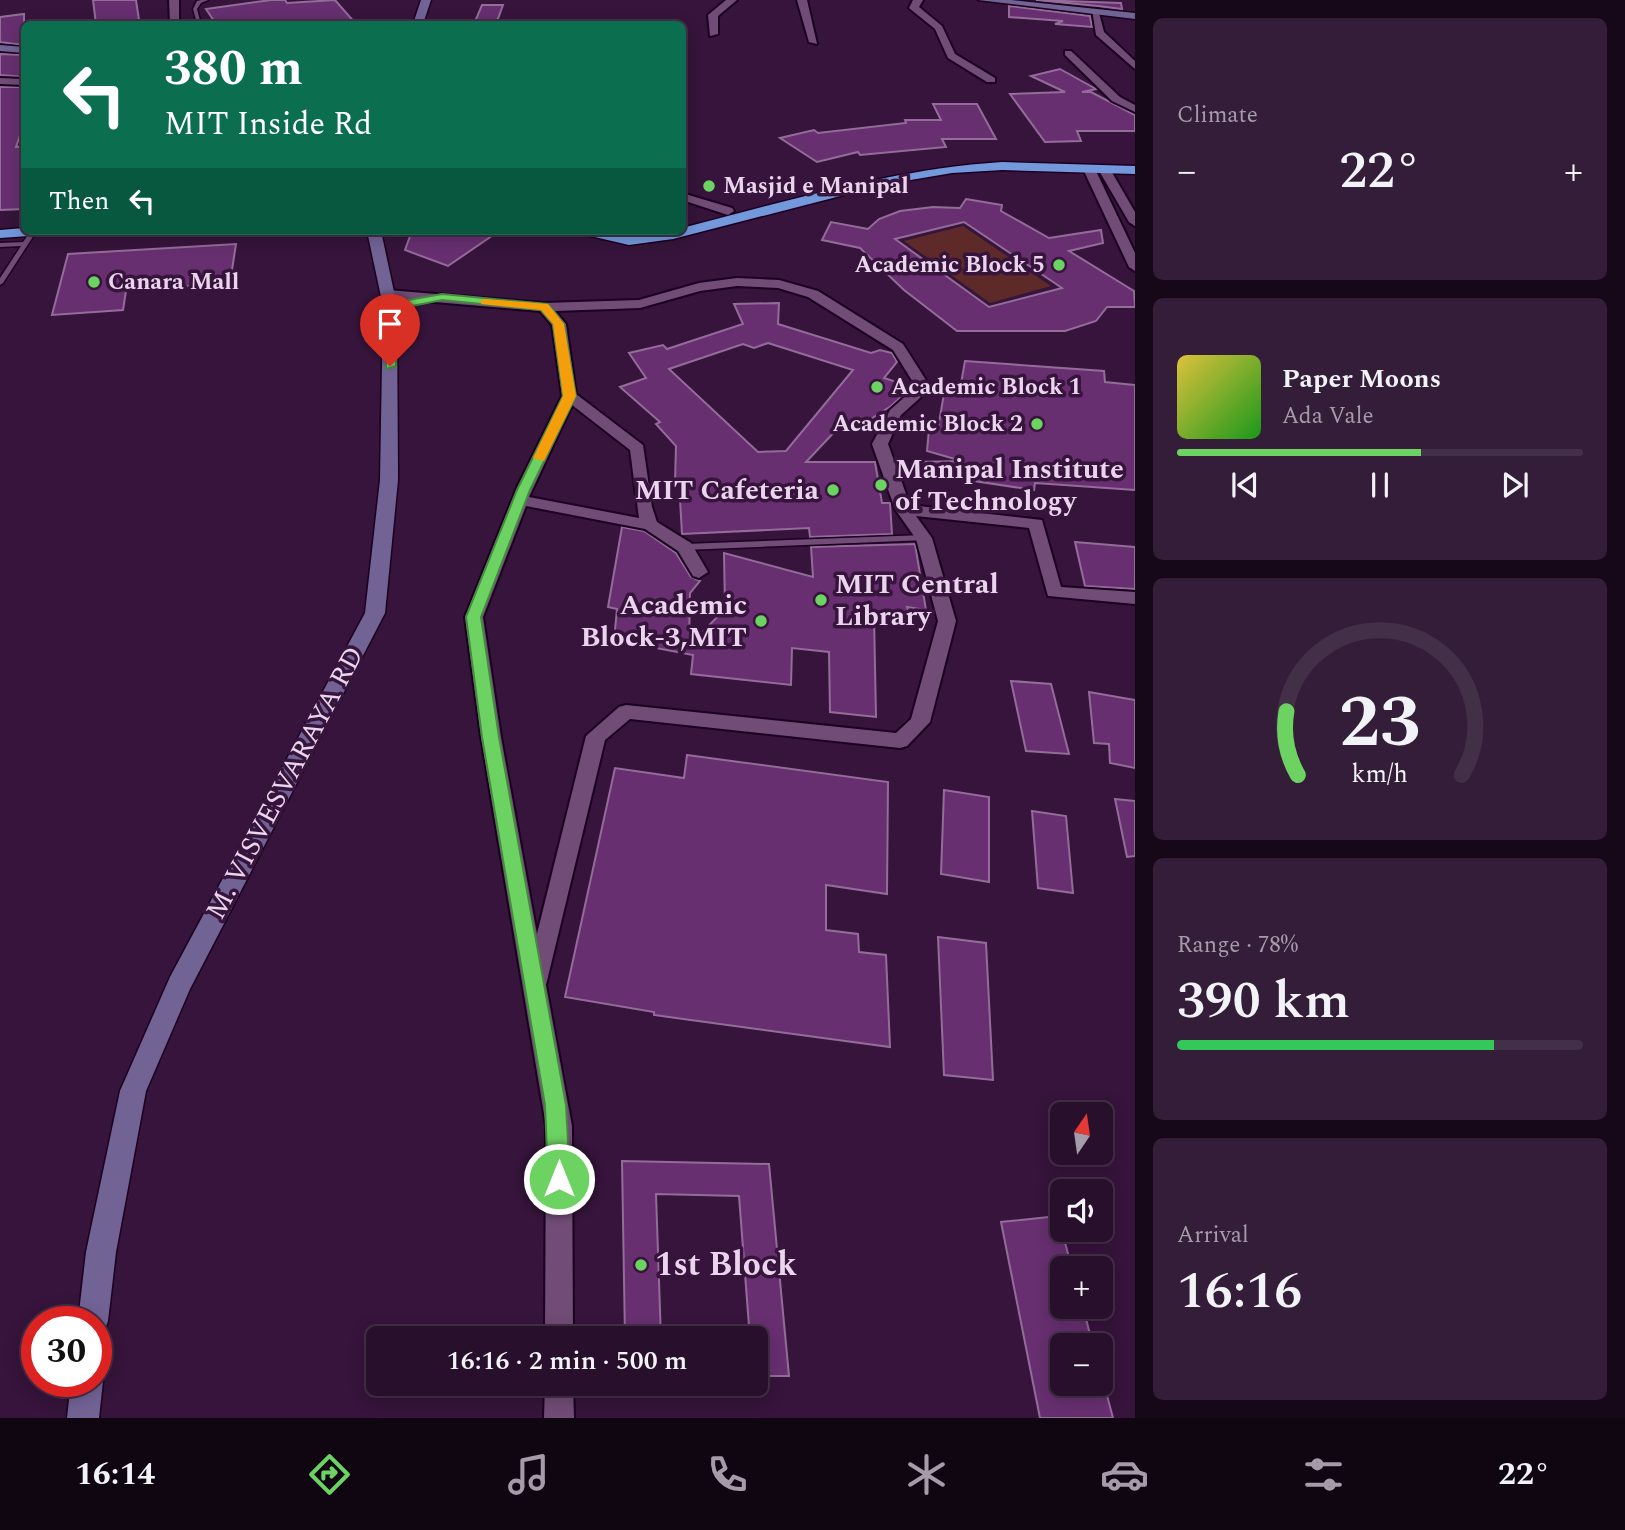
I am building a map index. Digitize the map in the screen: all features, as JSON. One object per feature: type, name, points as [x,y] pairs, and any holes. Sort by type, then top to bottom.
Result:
[{"type":"highway","points":[[686,222],[904,166],[976,159],[1135,162]]},
{"type":"highway","points":[[686,231],[911,175],[981,167],[1135,170]]},
{"type":"highway","points":[[0,225],[21,223]]},
{"type":"highway","points":[[0,234],[29,238]]},
{"type":"highway","points":[[597,235],[629,241],[668,235]]},
{"type":"street","points":[[174,0],[175,21]]},
{"type":"street","points":[[419,21],[426,0]]},
{"type":"street","points":[[713,34],[713,15],[732,0]]},
{"type":"street","points":[[802,0],[814,42]]},
{"type":"street","points":[[918,0],[914,8],[940,28],[951,56],[991,80]]},
{"type":"street","points":[[983,0],[1135,16]]},
{"type":"street","points":[[1095,11],[1099,33],[1135,66]]},
{"type":"street","points":[[0,48],[21,50]]},
{"type":"street","points":[[1069,52],[1116,99],[1135,108]]},
{"type":"street","points":[[0,81],[21,82]]},
{"type":"street","points":[[1089,169],[1135,267]]},
{"type":"street","points":[[1104,169],[1135,222]]},
{"type":"street","points":[[686,197],[728,211]]},
{"type":"street","name":"M. VISVESVARAYA RD","points":[[95,1306],[101,1252],[133,1091],[179,985],[375,613],[389,480],[389,300],[375,235]]},
{"type":"street","points":[[389,300],[442,297],[544,307],[640,304],[699,287],[737,282],[779,284],[813,294],[898,347],[905,354],[909,370],[924,388],[895,413],[880,444],[903,509],[924,538],[947,621],[920,722],[900,741],[626,712],[596,736],[534,987]]},
{"type":"street","points":[[544,307],[559,324],[569,396],[520,500],[474,617],[491,737],[559,1126],[559,1326]]},
{"type":"street","points":[[569,396],[638,448],[644,507],[650,526]]},
{"type":"street","points":[[520,500],[650,526],[685,547],[699,572]]},
{"type":"street","points":[[903,509],[1036,524],[1054,592],[1135,598]]},
{"type":"street","points":[[559,1396],[559,1418]]},
{"type":"street","points":[[83,1418],[85,1397]]},
{"type":"lane","points":[[199,21],[195,9],[199,2],[206,0]]},
{"type":"lane","points":[[0,245],[29,238]]},
{"type":"lane","points":[[0,283],[29,238]]},
{"type":"lane","points":[[685,547],[924,538]]},
{"type":"shaded area","points":[[963,226],[1051,286],[990,303],[904,241]]},
{"type":"building","points":[[93,0],[136,0],[139,20],[96,21]]},
{"type":"building","points":[[271,0],[285,0],[287,3],[335,0],[353,21],[214,21],[206,9]]},
{"type":"building","points":[[1036,0],[1121,3],[1122,9],[1098,6]]},
{"type":"building","points":[[482,5],[503,5],[497,21],[475,21]]},
{"type":"building","points":[[1009,6],[1090,16],[1092,27],[1055,24],[1063,21],[1009,17]]},
{"type":"building","points":[[24,14],[24,21],[21,21],[21,45],[0,42],[0,17]]},
{"type":"building","points":[[0,54],[21,55],[21,77],[0,75]]},
{"type":"building","points":[[1060,69],[1096,89],[1082,92],[1091,92],[1135,115],[1135,131],[1077,131],[1081,141],[1045,142],[1010,94],[1065,92],[1031,76]]},
{"type":"building","points":[[0,87],[21,87],[21,133],[16,147],[21,146],[21,209],[0,210]]},
{"type":"building","points":[[933,104],[977,104],[996,139],[942,139],[946,147],[860,155],[858,152],[817,162],[780,138],[814,130],[818,133],[906,123],[905,120],[941,120]]},
{"type":"building","name":"Academic Block 5","points":[[966,199],[1002,205],[1001,211],[1049,238],[1101,230],[1103,243],[1069,251],[1134,291],[1135,307],[1107,307],[1096,321],[1065,331],[957,331],[904,290],[860,248],[822,240],[831,222],[868,229],[879,219],[900,211],[933,207],[960,208]],"holes":[[[964,222],[1062,288],[989,307],[895,239]]]},
{"type":"building","points":[[411,235],[493,235],[448,266],[405,250]]},
{"type":"building","points":[[236,244],[230,283],[126,291],[123,310],[52,315],[68,254]]},
{"type":"building","points":[[779,303],[778,324],[871,353],[880,350],[892,353],[897,362],[884,378],[912,387],[891,406],[854,430],[840,426],[806,462],[875,462],[882,503],[890,503],[892,534],[810,537],[809,528],[682,534],[679,482],[675,482],[676,446],[656,424],[660,422],[620,387],[646,378],[629,353],[663,345],[667,349],[743,324],[734,304]],"holes":[[[768,343],[853,370],[786,451],[758,452],[669,369],[743,344],[754,348]]]},
{"type":"building","name":"Academic Block 2","points":[[965,361],[1104,371],[1105,382],[1135,385],[1135,490],[1035,483],[1034,490],[913,472],[914,462],[962,461],[927,451],[929,429],[938,428],[945,388],[960,389]]},
{"type":"building","points":[[622,527],[644,531],[676,553],[691,577],[700,581],[690,593],[689,646],[725,609],[724,553],[813,577],[811,547],[915,544],[926,610],[907,607],[910,617],[874,616],[876,717],[830,712],[829,652],[792,648],[791,685],[691,674],[693,655],[614,640],[617,609],[608,607]]},
{"type":"building","points":[[1075,542],[1135,547],[1135,589],[1085,586]]},
{"type":"building","points":[[1011,681],[1051,684],[1069,754],[1026,751]]},
{"type":"building","points":[[1089,692],[1135,700],[1135,768],[1110,763],[1109,744],[1094,743]]},
{"type":"building","points":[[687,755],[888,782],[887,894],[826,885],[826,930],[858,934],[859,952],[886,955],[890,1047],[654,1015],[654,1012],[565,997],[615,768],[684,778]]},
{"type":"building","points":[[944,790],[989,797],[989,882],[941,874]]},
{"type":"building","points":[[1115,799],[1135,801],[1135,856],[1127,857]]},
{"type":"building","points":[[1032,811],[1066,816],[1073,893],[1038,888]]},
{"type":"building","points":[[938,937],[986,943],[993,1080],[944,1075]]},
{"type":"building","name":"1st Block","points":[[622,1161],[769,1164],[789,1376],[768,1376],[768,1326],[749,1326],[739,1196],[656,1194],[661,1326],[625,1326]]},
{"type":"building","points":[[1050,1217],[1050,1242],[1065,1242],[1069,1256],[1050,1256],[1050,1319],[1086,1319],[1090,1333],[1050,1333],[1050,1396],[1107,1396],[1113,1418],[1040,1418],[1001,1222]]},
{"type":"slow traffic","points":[[485,302],[544,307],[559,324],[569,396],[539,458]]},
{"type":"place","name":"Masjid e Manipal","points":[[709,186]]},
{"type":"place","name":"Academic Block 5","points":[[1059,265]]},
{"type":"place","name":"Canara Mall","points":[[94,282]]},
{"type":"place","name":"Academic Block 1","points":[[877,387]]},
{"type":"place","name":"Academic Block 2","points":[[1037,424]]},
{"type":"place","name":"Manipal Institute of Technology","points":[[881,485]]},
{"type":"place","name":"MIT Cafeteria","points":[[833,490]]},
{"type":"place","name":"MIT Central Library","points":[[821,600]]},
{"type":"place","name":"Academic Block-3,MIT","points":[[761,621]]},
{"type":"place","name":"1st Block","points":[[641,1265]]},
{"type":"route","points":[[390,366],[390,306],[442,297],[544,307],[559,324],[569,396],[524,490],[474,617],[491,737],[556,1105],[559,1126],[559,1179]]}]
